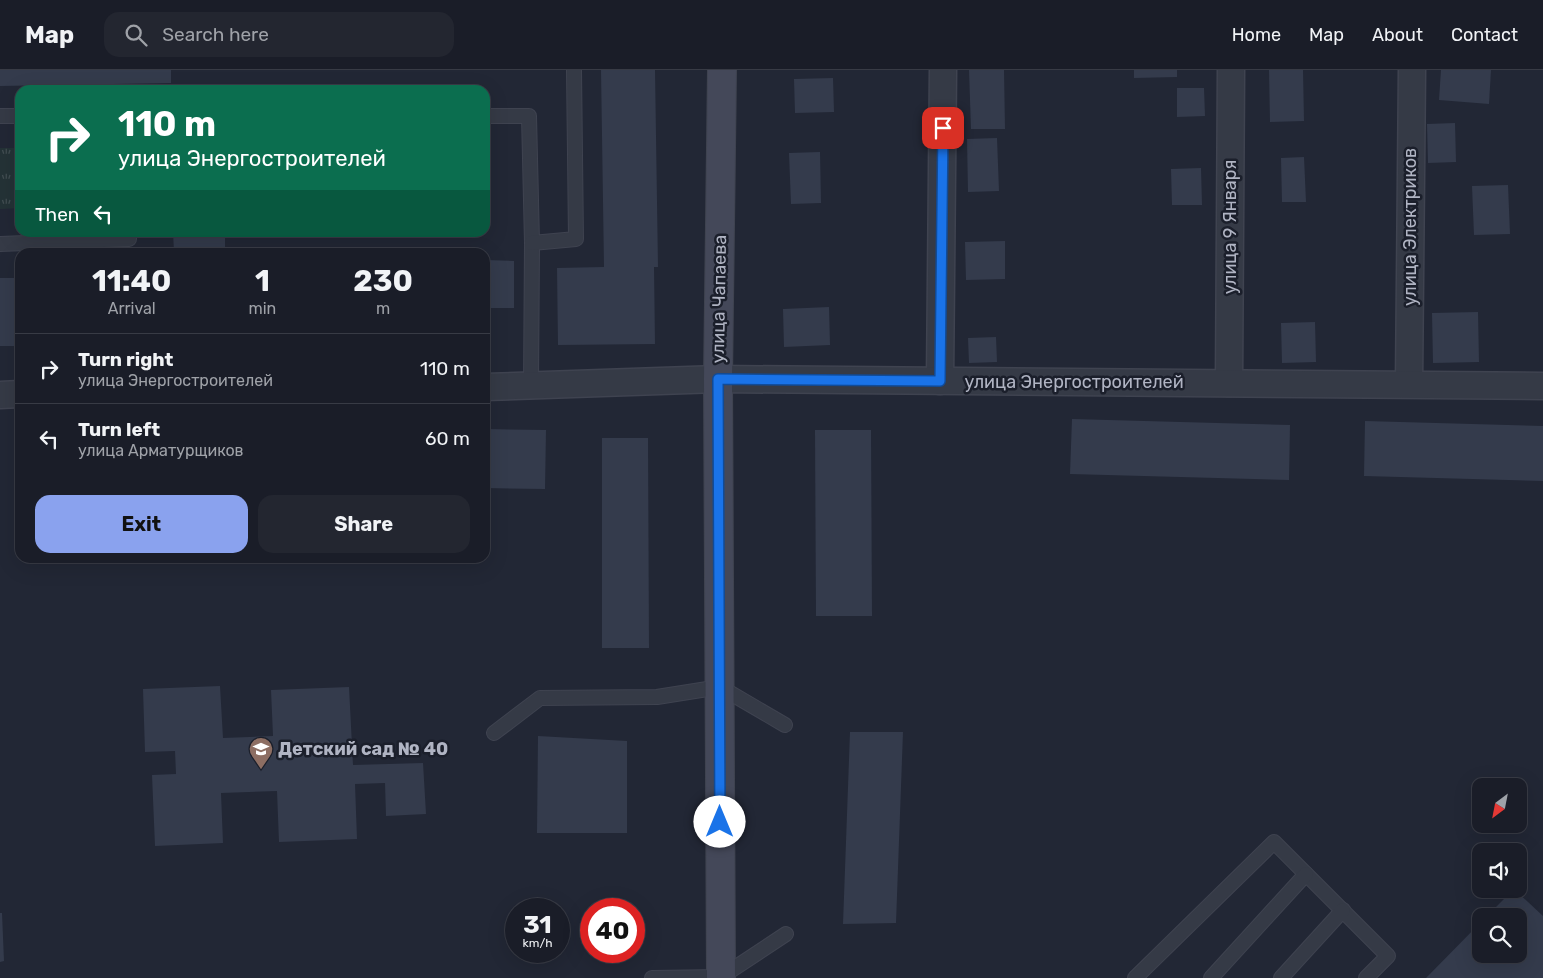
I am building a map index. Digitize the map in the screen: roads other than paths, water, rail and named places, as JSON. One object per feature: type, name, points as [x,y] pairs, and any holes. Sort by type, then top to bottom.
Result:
[{"type":"street","name":"улица Чапаева","points":[[721,977],[718,379],[722,70]]},
{"type":"street","points":[[940,381],[943,70]]},
{"type":"street","name":"улица 9 Января","points":[[1229,383],[1231,70]]},
{"type":"street","name":"улица Электриков","points":[[1409,384],[1412,70]]},
{"type":"street","name":"улица Энергостроителей","points":[[490,387],[718,379],[1543,386]]},
{"type":"street","points":[[0,395],[15,394]]},
{"type":"lane","points":[[532,243],[576,239],[574,70]]},
{"type":"lane","points":[[0,116],[15,116]]},
{"type":"lane","points":[[490,116],[529,116],[532,243],[531,386]]},
{"type":"lane","points":[[0,244],[106,246],[130,239],[130,237]]},
{"type":"lane","points":[[494,733],[540,698],[657,697],[720,687],[785,725]]},
{"type":"lane","points":[[1135,978],[1274,842],[1388,956],[1366,978]]},
{"type":"lane","points":[[1211,978],[1306,874]]},
{"type":"lane","points":[[1281,978],[1342,910]]},
{"type":"lane","points":[[652,978],[721,977],[786,934]]},
{"type":"place","name":"Детский сад № 40","points":[[261,770]]}]
